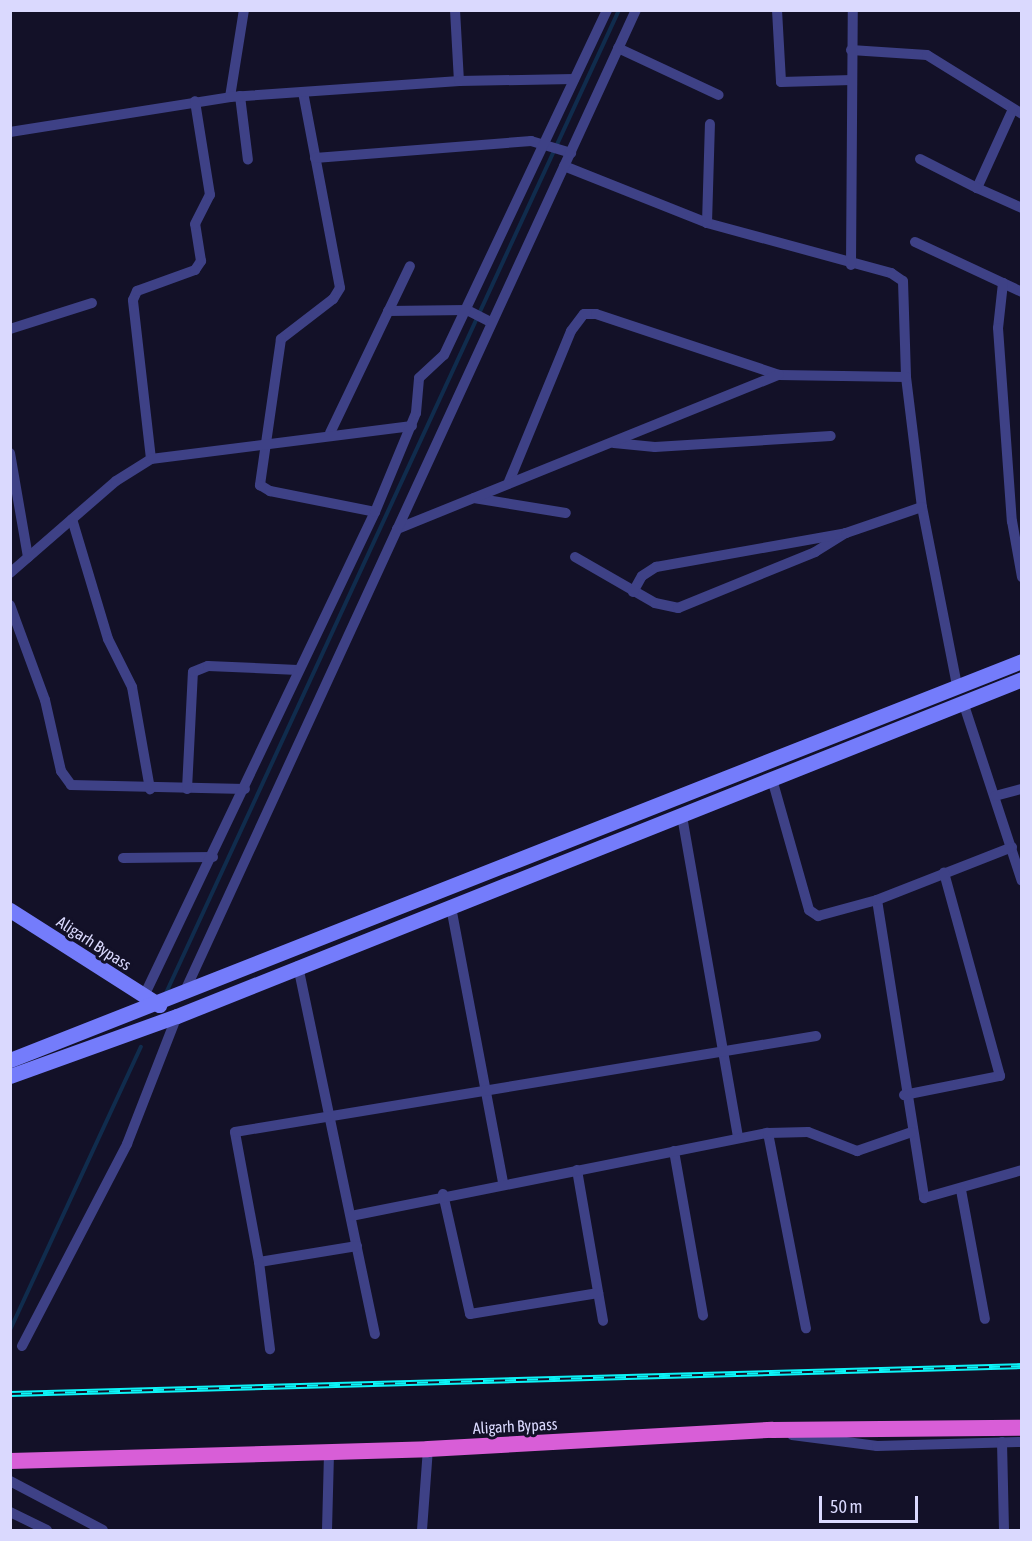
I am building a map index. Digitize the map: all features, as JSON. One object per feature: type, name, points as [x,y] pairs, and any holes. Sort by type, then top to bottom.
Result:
[{"type":"highway","name":"Aligarh Bypass","points":[[10,1461],[428,1449],[772,1430],[1022,1428]]},
{"type":"main road","points":[[10,1060],[182,996],[1022,661]]},
{"type":"main road","points":[[10,1076],[174,1017],[1022,679]]},
{"type":"main road","name":"Aligarh Bypass","points":[[10,910],[144,996],[161,1004]]},
{"type":"main road","points":[[161,1004],[174,1017]]},
{"type":"street","points":[[244,10],[235,96],[248,160]]},
{"type":"street","points":[[455,10],[459,81]]},
{"type":"street","points":[[607,10],[574,79],[557,147],[564,166],[707,223],[851,265],[891,273],[903,281],[906,377],[922,507],[957,686]]},
{"type":"street","points":[[182,996],[396,529],[479,316],[557,147],[618,48],[636,10]]},
{"type":"street","points":[[777,10],[781,82],[852,80]]},
{"type":"street","points":[[851,265],[853,10]]},
{"type":"street","points":[[618,48],[719,95]]},
{"type":"street","points":[[851,50],[927,55],[1017,111],[977,188]]},
{"type":"street","points":[[10,132],[235,96],[459,81],[574,79]]},
{"type":"street","points":[[303,92],[340,288],[333,299],[281,339],[265,442],[262,488],[375,512]]},
{"type":"street","points":[[152,459],[134,300],[137,291],[201,264],[195,224],[210,195],[195,101]]},
{"type":"street","points":[[707,223],[710,124]]},
{"type":"street","points":[[315,158],[557,147]]},
{"type":"street","points":[[920,159],[1022,208]]},
{"type":"street","points":[[144,996],[213,857],[298,670],[375,512],[412,426],[419,378],[441,359],[479,316],[564,166]]},
{"type":"street","points":[[915,242],[1022,292]]},
{"type":"street","points":[[330,433],[410,266]]},
{"type":"street","points":[[1003,283],[998,328],[1012,521],[1022,577]]},
{"type":"street","points":[[10,329],[92,303]]},
{"type":"street","points":[[388,311],[479,316]]},
{"type":"street","points":[[507,484],[571,331],[584,314],[596,314],[779,375],[906,377]]},
{"type":"street","points":[[396,529],[614,443],[632,430],[779,375]]},
{"type":"street","points":[[10,573],[116,481],[152,459],[330,433],[412,426]]},
{"type":"street","points":[[614,443],[655,447],[831,436]]},
{"type":"street","points":[[10,453],[28,557]]},
{"type":"street","points":[[474,498],[566,513]]},
{"type":"street","points":[[633,592],[642,576],[656,567],[846,533],[922,507]]},
{"type":"street","points":[[72,519],[108,639],[132,687],[150,789]]},
{"type":"street","points":[[575,557],[633,592],[664,606],[686,606],[825,547],[846,533]]},
{"type":"street","points":[[10,605],[45,700],[64,777],[77,788],[245,789]]},
{"type":"street","points":[[187,789],[193,672],[208,666],[298,670]]},
{"type":"street","points":[[963,702],[1021,877]]},
{"type":"street","points":[[772,779],[812,914],[877,900],[1012,847]]},
{"type":"street","points":[[995,796],[1022,789]]},
{"type":"street","points":[[682,816],[726,1053],[738,1137]]},
{"type":"street","points":[[123,858],[213,857]]},
{"type":"street","points":[[904,1095],[1000,1076],[944,873]]},
{"type":"street","points":[[877,900],[904,1095],[924,1198],[961,1190],[1022,1170]]},
{"type":"street","points":[[451,907],[502,1182]]},
{"type":"street","points":[[298,966],[333,1120],[375,1334]]},
{"type":"street","points":[[22,1346],[128,1144],[174,1017]]},
{"type":"street","points":[[270,1349],[259,1262],[235,1132],[333,1120],[816,1036]]},
{"type":"street","points":[[351,1216],[502,1182],[576,1170],[768,1132],[808,1132],[856,1151],[912,1132]]},
{"type":"street","points":[[768,1132],[806,1328]]},
{"type":"street","points":[[674,1151],[703,1315]]},
{"type":"street","points":[[576,1170],[603,1321]]},
{"type":"street","points":[[961,1190],[985,1319]]},
{"type":"street","points":[[443,1194],[470,1314],[598,1293]]},
{"type":"street","points":[[259,1262],[357,1246]]},
{"type":"street","points":[[772,1430],[820,1442],[877,1446],[1022,1442]]},
{"type":"street","points":[[1002,1442],[1004,1530]]},
{"type":"street","points":[[422,1530],[428,1449]]},
{"type":"street","points":[[327,1530],[329,1452]]},
{"type":"street","points":[[10,1481],[103,1530]]},
{"type":"street","points":[[10,1512],[47,1530]]},
{"type":"waterway","points":[[166,993],[619,10]]},
{"type":"waterway","points":[[10,1330],[141,1047]]},
{"type":"railway","points":[[10,1394],[1022,1366]]}]
